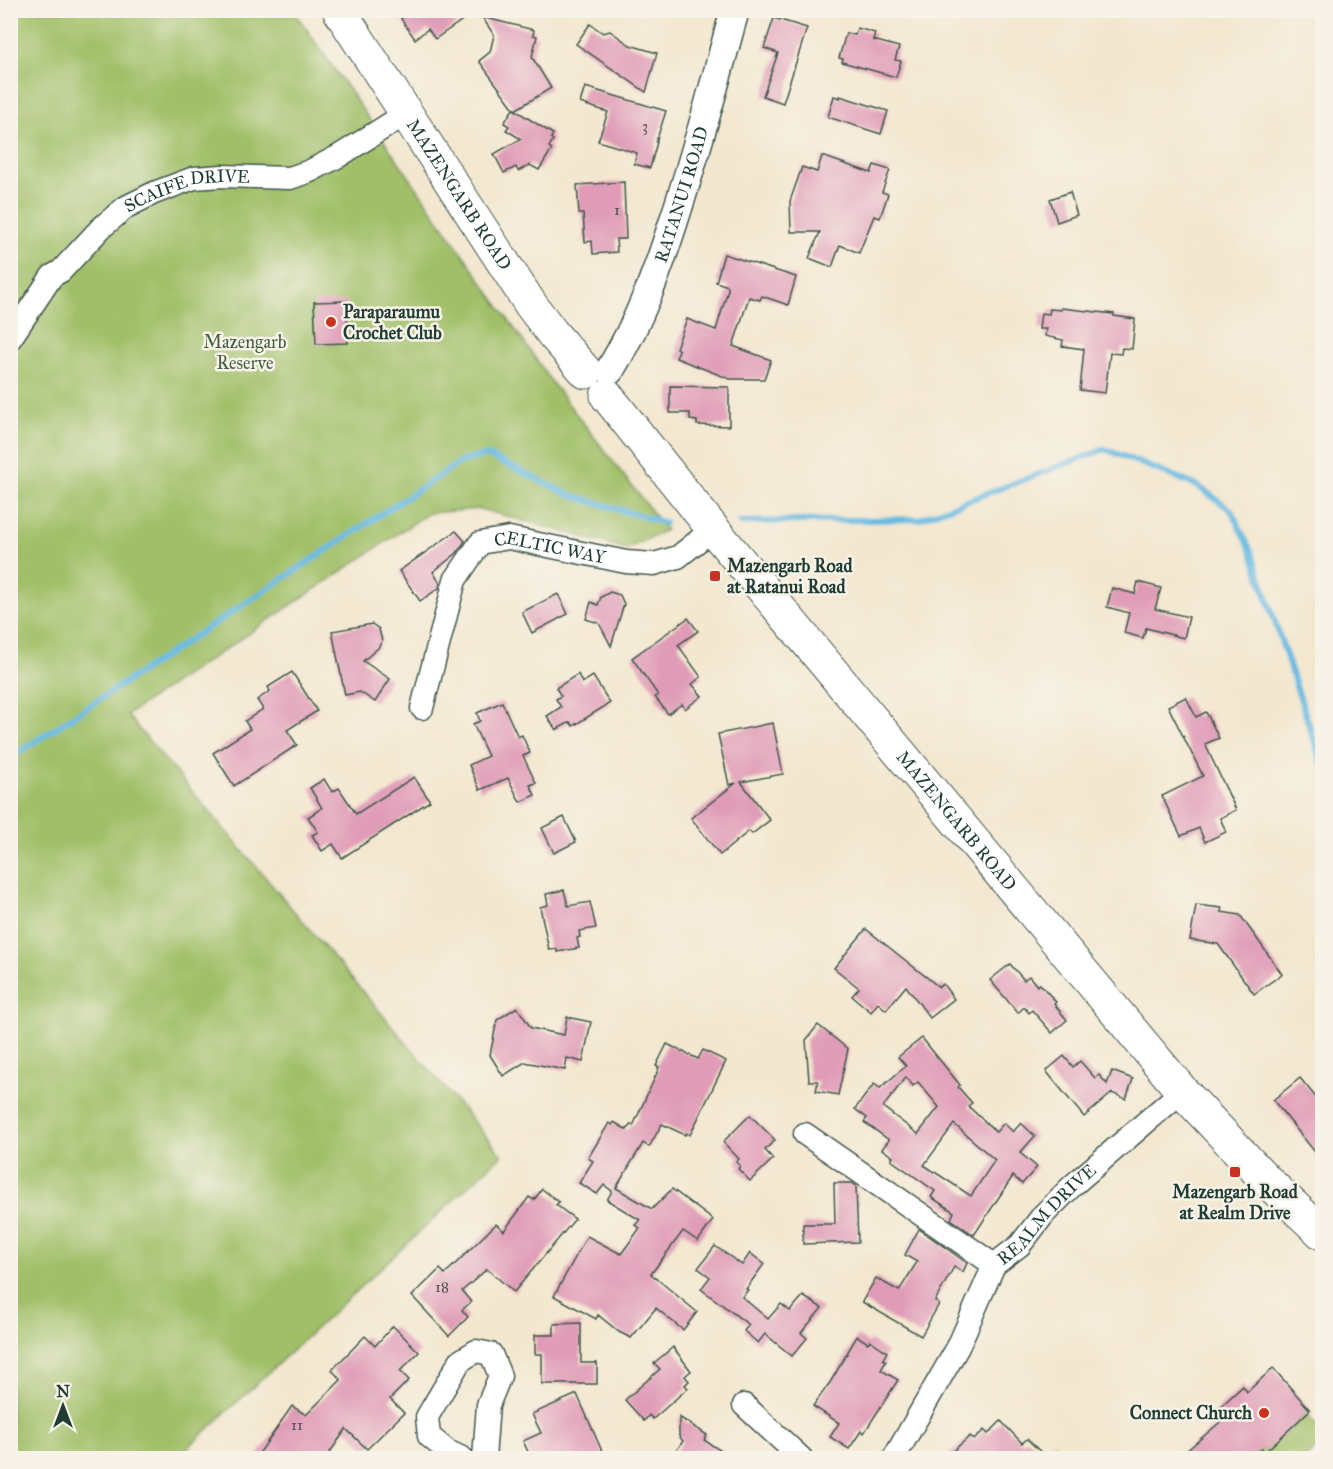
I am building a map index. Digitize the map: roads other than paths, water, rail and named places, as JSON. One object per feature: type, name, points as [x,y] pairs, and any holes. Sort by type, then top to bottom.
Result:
[{"type":"main road","name":"MAZENGARB ROAD","points":[[339,10],[531,305],[553,334],[601,379],[713,529],[1182,1091],[1266,1180],[1323,1233]]},
{"type":"street","name":"RATANUI ROAD","points":[[601,379],[627,342],[656,279],[685,187],[735,10]]},
{"type":"street","name":"SCAIFE DRIVE","points":[[10,339],[52,276],[61,271],[101,228],[126,207],[154,193],[194,178],[222,176],[290,178],[310,171],[339,156],[407,113]]},
{"type":"street","name":"CELTIC WAY","points":[[422,708],[455,580],[480,543],[509,538],[626,562],[654,564],[678,557],[713,529]]},
{"type":"street","name":"REALM DRIVE","points":[[894,1458],[958,1347],[994,1265],[1020,1245],[1044,1214],[1072,1185],[1182,1091]]},
{"type":"street","points":[[805,1134],[994,1265]]},
{"type":"street","points":[[462,1458],[447,1451],[429,1436],[427,1417],[460,1360],[476,1351],[491,1354],[500,1376],[488,1405],[484,1458]]},
{"type":"street","points":[[744,1405],[801,1458]]},
{"type":"waterway","points":[[740,522],[919,519],[1105,449],[1198,486],[1231,510],[1252,553],[1322,764]]},
{"type":"waterway","points":[[10,758],[462,461],[487,455],[570,495],[665,523]]},
{"type":"place","name":"Paraparaumu Crochet Club","points":[[331,322]]},
{"type":"place","name":"Mazengarb Road at Ratanui Road","points":[[715,576]]},
{"type":"place","name":"Mazengarb Road at Realm Drive","points":[[1235,1172]]},
{"type":"place","name":"Connect Church","points":[[1264,1413]]},
{"type":"park label","name":"Mazengarb Reserve","points":[[245,352]]}]
